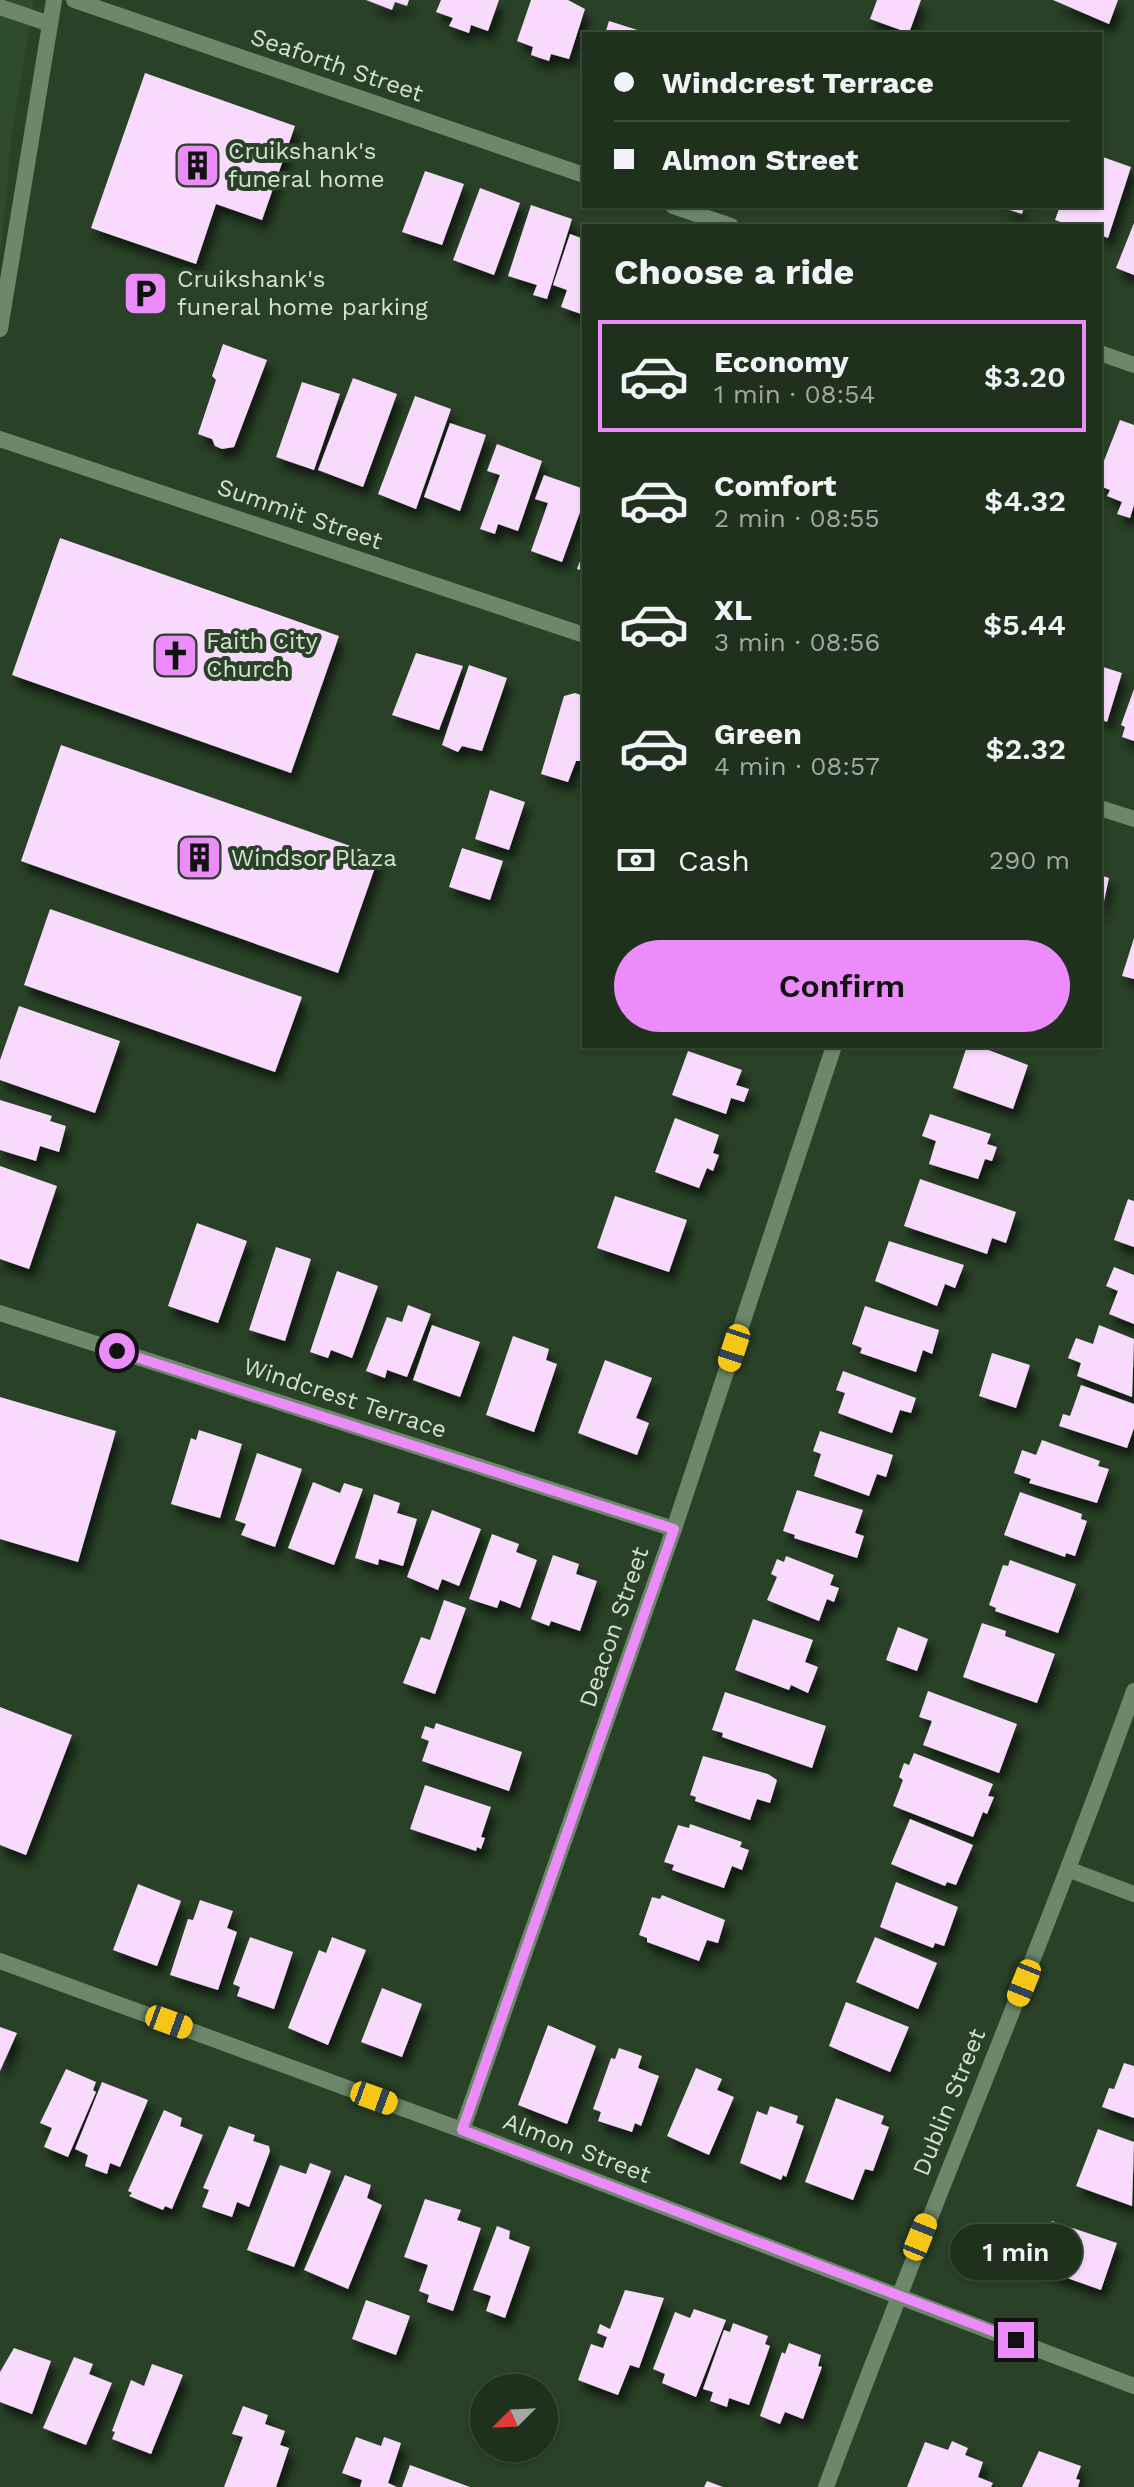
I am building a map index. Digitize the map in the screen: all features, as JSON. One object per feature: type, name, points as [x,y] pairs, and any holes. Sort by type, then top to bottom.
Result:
[{"type":"street","points":[[0,329],[54,0]]},
{"type":"street","name":"Seaforth Street","points":[[74,0],[582,174]]},
{"type":"street","points":[[0,7],[50,24]]},
{"type":"street","points":[[679,208],[725,224]]},
{"type":"street","points":[[1102,354],[1134,365]]},
{"type":"street","name":"Summit Street","points":[[0,439],[582,634]]},
{"type":"street","points":[[1102,809],[1134,819]]},
{"type":"street","name":"Deacon Street","points":[[462,2130],[674,1529],[833,1048]]},
{"type":"street","name":"Windcrest Terrace","points":[[0,1313],[674,1529]]},
{"type":"street","name":"Dublin Street","points":[[826,2487],[897,2294],[1070,1870],[1134,1691]]},
{"type":"street","points":[[1070,1870],[1134,1894]]},
{"type":"street","name":"Almon Street","points":[[0,1961],[462,2130],[1134,2386]]},
{"type":"shaded area","points":[[0,0],[34,0],[13,124],[0,259]]},
{"type":"building","points":[[366,0],[409,0],[407,6],[395,2],[392,10]]},
{"type":"building","points":[[441,0],[499,0],[488,31],[471,25],[469,33],[449,26],[453,18],[436,12]]},
{"type":"building","points":[[531,0],[568,0],[585,9],[569,59],[551,54],[549,61],[531,55],[533,47],[517,41]]},
{"type":"building","points":[[877,0],[921,0],[909,32],[870,19]]},
{"type":"building","points":[[1053,0],[1118,0],[1109,24]]},
{"type":"building","points":[[609,21],[644,32],[606,32]]},
{"type":"building","name":"Cruikshank's funeral home","points":[[145,73],[295,126],[262,220],[216,204],[196,264],[91,228]]},
{"type":"building","points":[[1102,157],[1131,167],[1108,238],[1102,236],[1102,224],[1066,224],[1055,220],[1059,208],[1102,208]]},
{"type":"building","points":[[425,171],[464,184],[442,245],[402,232]]},
{"type":"building","points":[[480,188],[520,203],[494,275],[453,260]]},
{"type":"building","points":[[531,205],[572,219],[547,299],[533,295],[537,285],[508,276]]},
{"type":"building","points":[[1003,208],[1024,208],[1022,214]]},
{"type":"building","points":[[1134,223],[1134,275],[1116,268]]},
{"type":"building","points":[[570,234],[582,238],[582,314],[561,307],[567,290],[553,285]]},
{"type":"building","points":[[223,344],[267,360],[234,447],[222,449],[215,446],[212,439],[198,434],[216,380],[212,376]]},
{"type":"building","points":[[353,378],[397,394],[363,487],[318,470]]},
{"type":"building","points":[[302,382],[340,394],[314,470],[276,457]]},
{"type":"building","points":[[415,396],[451,409],[416,509],[378,494]]},
{"type":"building","points":[[1120,420],[1134,425],[1134,505],[1130,518],[1117,514],[1122,502],[1107,496],[1110,490],[1102,487],[1102,466]]},
{"type":"building","points":[[450,423],[486,435],[460,511],[424,497]]},
{"type":"building","points":[[497,444],[542,461],[518,531],[498,524],[495,534],[480,529],[500,475],[487,471]]},
{"type":"building","points":[[544,475],[582,488],[582,507],[562,562],[531,551],[548,503],[535,499]]},
{"type":"building","name":"Faith City Church","points":[[60,538],[339,636],[291,773],[12,675]]},
{"type":"building","points":[[416,653],[463,666],[439,730],[392,715]]},
{"type":"building","points":[[469,665],[507,678],[482,751],[462,746],[458,752],[442,745]]},
{"type":"building","points":[[1102,667],[1122,673],[1107,722],[1102,720]]},
{"type":"building","points":[[1134,689],[1134,741],[1122,737],[1125,727],[1121,725]]},
{"type":"building","points":[[575,693],[582,695],[582,761],[576,761],[568,782],[541,774],[564,696]]},
{"type":"building","name":"Windsor Plaza","points":[[61,745],[379,856],[338,973],[21,861]]},
{"type":"building","points":[[490,790],[525,802],[509,850],[475,839]]},
{"type":"building","points":[[462,848],[503,861],[490,900],[449,887]]},
{"type":"building","points":[[1102,876],[1109,878],[1102,910]]},
{"type":"building","points":[[50,909],[302,997],[275,1072],[24,985]]},
{"type":"building","points":[[1134,938],[1134,979],[1122,976]]},
{"type":"building","points":[[19,1006],[120,1041],[95,1113],[0,1080],[0,1060]]},
{"type":"building","points":[[966,1048],[983,1048],[1028,1065],[1013,1109],[953,1088]]},
{"type":"building","points":[[688,1051],[742,1070],[736,1085],[749,1089],[744,1102],[731,1098],[726,1114],[672,1095]]},
{"type":"building","points":[[0,1100],[52,1116],[50,1121],[66,1126],[59,1152],[40,1146],[36,1161],[0,1150]]},
{"type":"building","points":[[930,1114],[991,1134],[987,1144],[997,1147],[992,1161],[985,1159],[978,1179],[929,1164],[936,1141],[922,1136]]},
{"type":"building","points":[[675,1118],[719,1135],[713,1153],[719,1155],[713,1171],[707,1168],[699,1188],[655,1172]]},
{"type":"building","points":[[0,1166],[57,1186],[29,1269],[0,1259]]},
{"type":"building","points":[[920,1179],[1016,1212],[1006,1243],[992,1238],[987,1254],[904,1226]]},
{"type":"building","points":[[615,1196],[687,1220],[669,1272],[597,1248]]},
{"type":"building","points":[[1128,1199],[1134,1201],[1134,1247],[1114,1240]]},
{"type":"building","points":[[197,1223],[247,1241],[218,1323],[168,1306]]},
{"type":"building","points":[[889,1241],[964,1265],[955,1288],[945,1284],[937,1306],[875,1281]]},
{"type":"building","points":[[276,1247],[311,1259],[285,1341],[249,1330]]},
{"type":"building","points":[[1114,1267],[1134,1275],[1134,1324],[1109,1314],[1118,1291],[1106,1286]]},
{"type":"building","points":[[337,1271],[378,1286],[352,1358],[331,1350],[328,1358],[310,1352]]},
{"type":"building","points":[[408,1305],[431,1314],[407,1377],[387,1370],[385,1378],[366,1371],[387,1317],[402,1322]]},
{"type":"building","points":[[865,1306],[939,1330],[932,1354],[923,1350],[916,1372],[860,1353],[862,1348],[852,1344]]},
{"type":"building","points":[[432,1325],[480,1342],[460,1397],[413,1380]]},
{"type":"building","points":[[1099,1325],[1134,1339],[1132,1397],[1077,1376],[1081,1363],[1068,1358],[1076,1338],[1093,1344]]},
{"type":"building","points":[[513,1336],[549,1349],[546,1360],[557,1364],[534,1432],[486,1415]]},
{"type":"building","points":[[992,1353],[1030,1365],[1016,1408],[979,1396]]},
{"type":"building","points":[[605,1360],[652,1378],[636,1418],[649,1423],[637,1455],[578,1433]]},
{"type":"building","points":[[843,1371],[916,1398],[911,1413],[900,1410],[892,1433],[838,1413],[845,1393],[836,1390]]},
{"type":"building","points":[[1081,1385],[1134,1404],[1134,1428],[1127,1448],[1059,1426],[1063,1414],[1070,1416]]},
{"type":"building","points":[[0,1397],[116,1431],[78,1562],[0,1539]]},
{"type":"building","points":[[199,1430],[242,1444],[220,1518],[171,1504],[191,1438],[196,1440]]},
{"type":"building","points":[[820,1431],[893,1455],[886,1477],[877,1474],[869,1496],[814,1476],[821,1454],[813,1451]]},
{"type":"building","points":[[1042,1440],[1100,1461],[1098,1466],[1109,1469],[1097,1503],[1029,1483],[1031,1479],[1014,1473],[1022,1450],[1036,1455]]},
{"type":"building","points":[[257,1453],[302,1469],[275,1547],[241,1535],[246,1524],[235,1520]]},
{"type":"building","points":[[313,1482],[340,1493],[344,1483],[363,1489],[334,1565],[288,1548]]},
{"type":"building","points":[[797,1490],[863,1510],[855,1533],[864,1536],[857,1558],[794,1538],[795,1535],[783,1531]]},
{"type":"building","points":[[1020,1492],[1082,1514],[1081,1519],[1087,1521],[1075,1556],[1066,1553],[1065,1557],[1004,1535]]},
{"type":"building","points":[[374,1494],[400,1503],[397,1513],[417,1519],[403,1566],[379,1559],[378,1565],[355,1558]]},
{"type":"building","points":[[432,1510],[481,1529],[459,1586],[442,1579],[438,1590],[407,1577]]},
{"type":"building","points":[[492,1534],[519,1544],[516,1552],[537,1560],[520,1608],[500,1600],[497,1608],[469,1599]]},
{"type":"building","points":[[553,1555],[579,1564],[576,1574],[597,1581],[580,1631],[551,1621],[549,1626],[531,1619]]},
{"type":"building","points":[[786,1556],[834,1575],[830,1585],[839,1588],[834,1602],[827,1599],[819,1621],[767,1600],[777,1577],[771,1574],[777,1559],[784,1562]]},
{"type":"building","points":[[1010,1560],[1076,1584],[1058,1633],[995,1611],[996,1608],[989,1605],[1003,1565],[1008,1566]]},
{"type":"building","points":[[444,1600],[466,1608],[435,1694],[403,1683],[421,1637],[430,1640]]},
{"type":"building","points":[[753,1619],[813,1640],[805,1662],[818,1667],[808,1693],[791,1685],[789,1690],[735,1670]]},
{"type":"building","points":[[982,1623],[1006,1631],[1005,1636],[1055,1654],[1037,1703],[963,1677]]},
{"type":"building","points":[[898,1627],[928,1639],[917,1671],[886,1660]]},
{"type":"building","points":[[928,1691],[1017,1724],[999,1773],[923,1745],[932,1721],[919,1717]]},
{"type":"building","points":[[725,1692],[826,1726],[812,1768],[722,1737],[723,1733],[712,1730]]},
{"type":"building","points":[[0,1707],[72,1735],[26,1855],[0,1845]]},
{"type":"building","points":[[436,1723],[522,1752],[509,1791],[422,1761],[429,1741],[421,1738],[425,1726],[434,1729]]},
{"type":"building","points":[[914,1753],[993,1784],[988,1796],[994,1797],[987,1814],[983,1812],[973,1837],[893,1806],[903,1780],[899,1777],[904,1763],[909,1765]]},
{"type":"building","points":[[703,1756],[768,1774],[777,1780],[770,1803],[757,1799],[750,1820],[695,1801],[696,1797],[690,1795]]},
{"type":"building","points":[[425,1785],[491,1807],[481,1837],[485,1838],[481,1849],[477,1847],[476,1851],[410,1829]]},
{"type":"building","points":[[910,1819],[973,1845],[956,1885],[947,1882],[945,1886],[891,1864]]},
{"type":"building","points":[[690,1824],[742,1842],[740,1847],[749,1850],[742,1870],[732,1866],[724,1888],[672,1870],[674,1865],[664,1862],[678,1825],[689,1828]]},
{"type":"building","points":[[896,1882],[958,1907],[944,1946],[935,1943],[933,1948],[880,1927]]},
{"type":"building","points":[[138,1884],[181,1901],[157,1966],[113,1950]]},
{"type":"building","points":[[662,1895],[725,1920],[718,1943],[707,1940],[699,1961],[647,1942],[647,1938],[639,1935],[652,1897],[660,1899]]},
{"type":"building","points":[[200,1900],[233,1911],[227,1928],[237,1932],[218,1990],[170,1975],[188,1919],[193,1920]]},
{"type":"building","points":[[250,1937],[293,1952],[274,2009],[237,1996],[240,1987],[233,1984]]},
{"type":"building","points":[[332,1937],[366,1950],[328,2045],[288,2028],[319,1950],[326,1953]]},
{"type":"building","points":[[875,1937],[937,1963],[918,2009],[856,1982]]},
{"type":"building","points":[[382,1988],[422,2004],[402,2057],[361,2042]]},
{"type":"building","points":[[846,2002],[909,2027],[890,2072],[829,2046]]},
{"type":"building","points":[[548,2025],[596,2046],[567,2124],[518,2105]]},
{"type":"building","points":[[0,2027],[17,2033],[0,2071]]},
{"type":"building","points":[[619,2048],[642,2056],[638,2068],[659,2076],[641,2126],[635,2123],[632,2132],[598,2121],[601,2112],[593,2109],[611,2058],[615,2059]]},
{"type":"building","points":[[1124,2063],[1134,2066],[1134,2118],[1102,2107],[1109,2088],[1114,2089]]},
{"type":"building","points":[[696,2068],[722,2079],[717,2090],[734,2097],[709,2155],[667,2136]]},
{"type":"building","points":[[66,2069],[96,2082],[93,2090],[96,2092],[68,2157],[44,2147],[52,2128],[40,2123]]},
{"type":"building","points":[[102,2082],[148,2100],[120,2167],[110,2163],[107,2174],[85,2166],[88,2155],[75,2149]]},
{"type":"building","points":[[836,2098],[884,2116],[881,2124],[889,2127],[873,2171],[865,2169],[853,2200],[805,2182]]},
{"type":"building","points":[[770,2106],[798,2116],[796,2123],[804,2126],[786,2177],[783,2175],[781,2180],[740,2163],[757,2111],[767,2115]]},
{"type":"building","points":[[164,2110],[182,2118],[180,2126],[203,2135],[172,2209],[165,2206],[163,2210],[129,2196],[132,2193],[128,2191]]},
{"type":"building","points":[[229,2126],[255,2135],[253,2141],[269,2146],[270,2151],[249,2207],[237,2202],[232,2217],[202,2207],[209,2190],[203,2188]]},
{"type":"building","points":[[1098,2129],[1134,2142],[1132,2206],[1076,2186]]},
{"type":"building","points":[[310,2163],[331,2171],[294,2267],[247,2250],[280,2165],[306,2174]]},
{"type":"building","points":[[345,2175],[371,2185],[367,2198],[382,2205],[348,2289],[304,2270]]},
{"type":"building","points":[[425,2199],[461,2210],[457,2220],[481,2228],[453,2311],[427,2302],[429,2295],[419,2291],[428,2265],[404,2257]]},
{"type":"building","points":[[1052,2221],[1117,2243],[1101,2290],[1036,2267]]},
{"type":"building","points":[[497,2226],[510,2231],[509,2239],[530,2247],[505,2318],[486,2311],[491,2296],[473,2290]]},
{"type":"building","points":[[625,2290],[664,2298],[639,2368],[630,2365],[618,2395],[578,2380],[591,2344],[603,2348],[607,2337],[597,2333],[600,2324],[610,2329]]},
{"type":"building","points":[[366,2300],[410,2316],[396,2355],[352,2339]]},
{"type":"building","points":[[694,2309],[726,2320],[696,2397],[662,2383],[665,2374],[653,2369],[675,2312],[690,2318]]},
{"type":"building","points":[[733,2323],[768,2336],[765,2344],[770,2346],[749,2405],[729,2398],[727,2407],[710,2401],[713,2392],[703,2389],[724,2330],[730,2332]]},
{"type":"building","points":[[789,2343],[821,2355],[818,2366],[822,2367],[803,2419],[785,2412],[780,2424],[760,2416],[782,2352],[785,2354]]},
{"type":"building","points":[[14,2348],[51,2361],[32,2414],[0,2402],[0,2372]]},
{"type":"building","points":[[74,2357],[93,2364],[89,2374],[112,2383],[86,2445],[43,2428]]},
{"type":"building","points":[[152,2364],[183,2375],[151,2454],[112,2439],[115,2432],[112,2431],[131,2380],[144,2386]]},
{"type":"building","points":[[243,2406],[268,2415],[265,2424],[285,2431],[280,2445],[289,2448],[276,2487],[224,2487],[243,2437],[232,2434]]},
{"type":"building","points":[[356,2437],[381,2446],[384,2437],[401,2443],[388,2483],[397,2487],[360,2487],[362,2480],[342,2473]]},
{"type":"building","points":[[952,2441],[968,2448],[965,2455],[983,2462],[978,2477],[993,2483],[991,2487],[907,2487],[925,2442],[948,2450]]},
{"type":"building","points":[[1039,2451],[1081,2466],[1076,2479],[1080,2480],[1078,2487],[1022,2487]]},
{"type":"building","points":[[410,2465],[470,2487],[402,2487]]},
{"type":"building","points":[[707,2481],[723,2487],[704,2487]]},
{"type":"place","name":"Cruikshank's funeral home","points":[[197,165]]},
{"type":"place","name":"Cruikshank's funeral home parking","points":[[146,293]]},
{"type":"place","name":"Faith City Church","points":[[175,655]]},
{"type":"place","name":"Windsor Plaza","points":[[200,858]]},
{"type":"route","points":[[117,1351],[674,1529],[462,2130],[1016,2340]]}]
